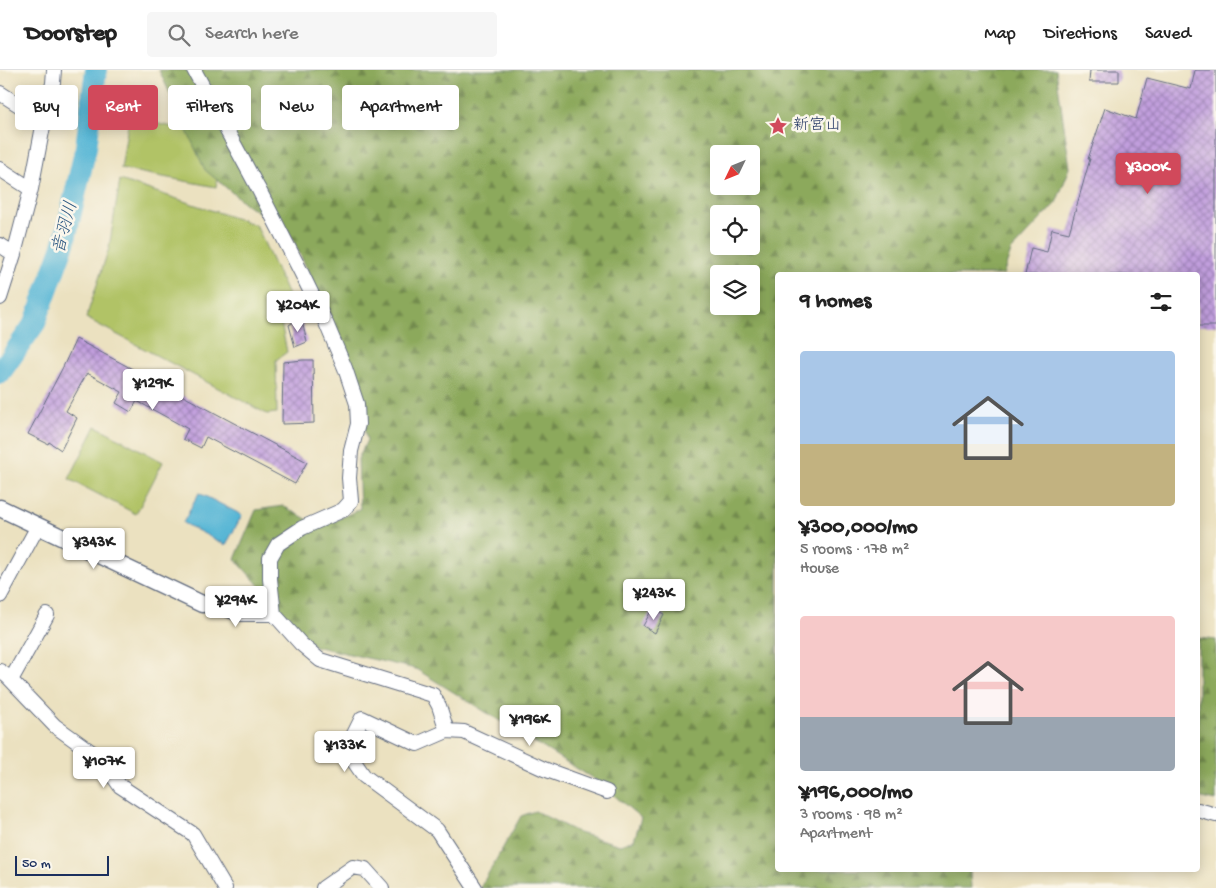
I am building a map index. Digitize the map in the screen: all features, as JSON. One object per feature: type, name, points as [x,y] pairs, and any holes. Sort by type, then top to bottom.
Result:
[{"type":"street","points":[[53,85],[54,70]]},
{"type":"street","points":[[194,70],[258,188],[326,323],[345,368],[357,404],[358,424],[351,451],[349,478],[351,501],[343,510],[302,528],[278,544],[270,558],[274,614],[300,644],[320,660],[432,695],[439,706],[447,731]]},
{"type":"street","points":[[0,93],[15,103]]},
{"type":"street","points":[[0,298],[32,189],[42,130]]},
{"type":"street","points":[[0,169],[32,189]]},
{"type":"street","points":[[0,245],[14,254]]},
{"type":"street","points":[[0,508],[202,604],[220,607],[239,614],[274,614]]},
{"type":"street","points":[[0,596],[38,526]]},
{"type":"street","points":[[11,680],[47,615]]},
{"type":"street","points":[[0,671],[55,726],[101,760],[120,786],[193,834],[225,888]]},
{"type":"street","points":[[475,888],[437,830],[364,776],[346,750],[362,718],[417,744],[447,731],[464,732],[544,769],[607,792]]},
{"type":"street","points":[[1200,811],[1216,815]]},
{"type":"street","points":[[324,888],[353,867],[365,869],[382,888]]},
{"type":"green space","points":[[159,70],[1056,70],[1070,168],[1056,203],[1011,251],[1004,272],[775,272],[775,872],[970,872],[971,888],[480,888],[521,816],[535,811],[579,833],[620,845],[634,840],[641,818],[597,781],[416,669],[314,646],[235,559],[256,510],[283,506],[321,527],[360,509],[358,459],[367,440],[341,339],[288,230],[247,205],[205,170],[187,130],[251,130],[251,85],[168,85],[168,90]]},
{"type":"green space","points":[[158,124],[168,126],[168,130],[188,130],[223,137],[216,187],[121,169],[127,130],[158,130]]},
{"type":"green space","points":[[120,180],[256,225],[291,302],[279,313],[287,352],[276,360],[277,413],[267,414],[86,318],[109,248]]},
{"type":"green space","points":[[96,426],[163,462],[136,514],[69,479]]},
{"type":"green space","points":[[1200,638],[1216,640],[1216,801],[1200,797]]},
{"type":"water","points":[[199,493],[242,515],[226,545],[183,523]]},
{"type":"building","points":[[1090,70],[1119,70],[1119,82],[1089,82]]},
{"type":"building","points":[[1195,70],[1216,70],[1216,326],[1200,326],[1200,272],[1026,272],[1031,248],[1047,252],[1052,229],[1069,233],[1090,159],[1088,159],[1105,108],[1136,119],[1147,78],[1191,89]]},
{"type":"building","points":[[301,317],[307,342],[295,347],[289,325]]},
{"type":"building","points":[[76,339],[307,462],[295,484],[206,437],[201,448],[183,439],[188,429],[137,401],[131,412],[116,403],[122,392],[87,373],[66,411],[77,418],[61,450],[49,442],[48,444],[28,434]]},
{"type":"building","points":[[313,360],[314,423],[282,424],[283,362]]},
{"type":"building","points":[[652,609],[664,615],[655,633],[643,626]]},
{"type":"waterway","name":"音羽川","points":[[0,373],[35,323],[64,243],[86,147],[96,70]]},
{"type":"place","name":"新宮山","points":[[778,126]]}]
